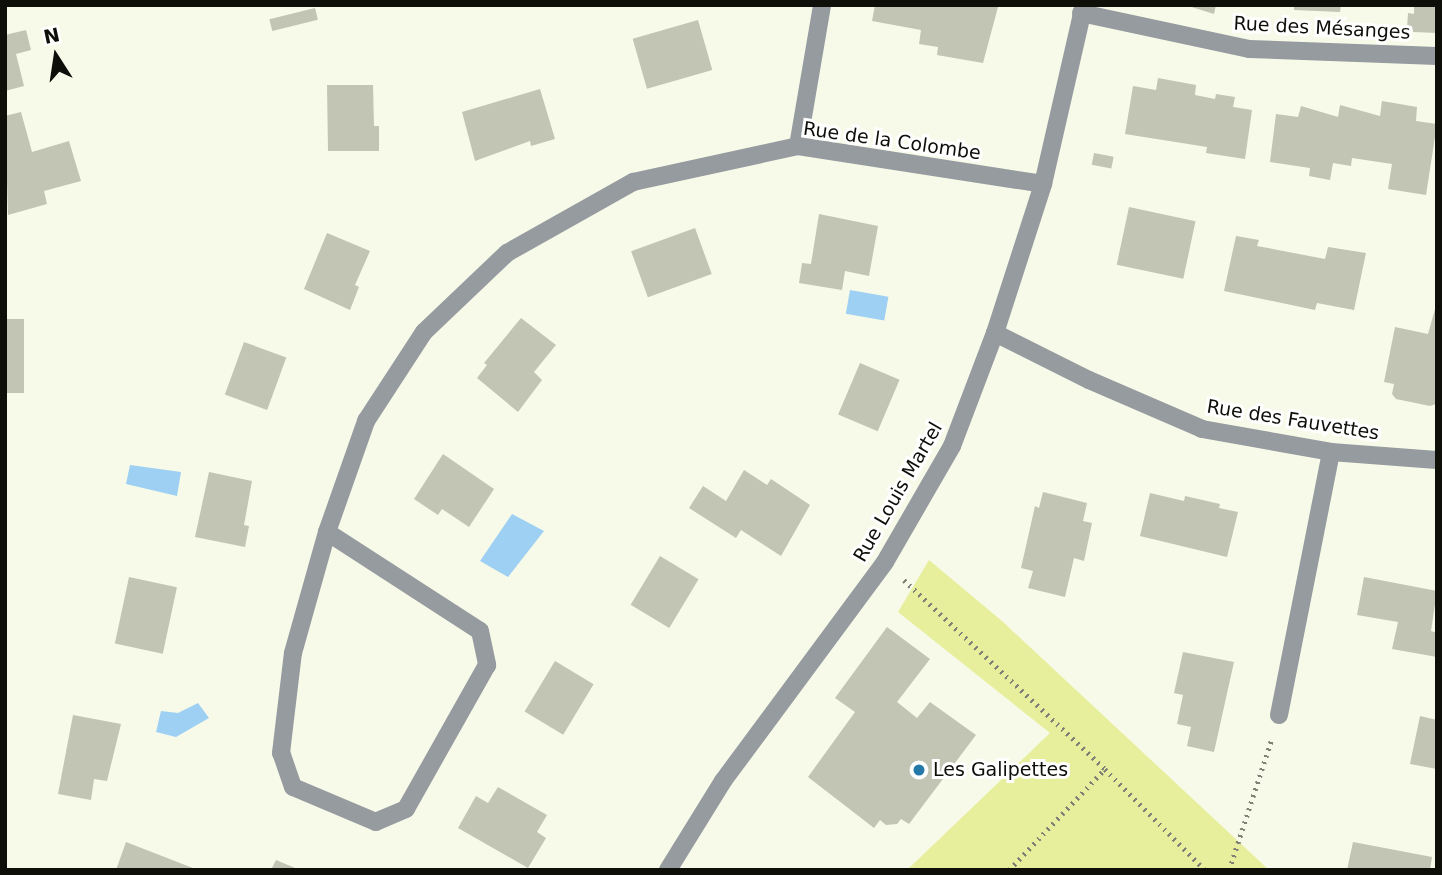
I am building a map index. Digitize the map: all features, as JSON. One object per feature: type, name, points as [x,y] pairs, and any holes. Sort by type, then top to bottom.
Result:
[{"type":"street","points":[[798,146],[822,5]]},
{"type":"street","name":"Rue des Mésanges","points":[[1082,9],[1249,49],[1437,56]]},
{"type":"street","name":"Rue Louis Martel","points":[[668,870],[723,781],[885,562],[952,446],[995,333],[1044,184],[1082,9]]},
{"type":"street","name":"Rue de la Colombe","points":[[327,532],[480,631],[487,665],[406,809],[376,822],[293,787],[281,753],[293,653],[327,532],[366,421],[424,332],[507,253],[633,182],[798,146],[1044,184]]},
{"type":"street","name":"Rue des Fauvettes","points":[[995,333],[1089,380],[1202,429],[1331,452],[1437,460]]},
{"type":"street","points":[[1279,715],[1331,452]]},
{"type":"path","points":[[885,562],[1105,768],[1205,870]]},
{"type":"path","points":[[1229,870],[1279,715]]},
{"type":"path","points":[[1009,870],[1105,768]]},
{"type":"green space","points":[[929,560],[1002,621],[1269,870],[907,870],[1050,733],[898,612]]},
{"type":"water","points":[[850,290],[888,297],[884,320],[846,314]]},
{"type":"water","points":[[130,465],[181,472],[177,496],[126,484]]},
{"type":"water","points":[[512,514],[544,531],[508,577],[480,561]]},
{"type":"water","points":[[198,703],[209,718],[176,737],[156,732],[161,711],[178,713]]},
{"type":"building","points":[[875,5],[998,7],[983,63],[937,55],[938,47],[919,44],[921,30],[872,21]]},
{"type":"building","points":[[1185,5],[1216,5],[1214,14]]},
{"type":"building","points":[[1294,5],[1341,5],[1340,12],[1294,10]]},
{"type":"building","points":[[1414,5],[1437,5],[1437,33],[1413,32],[1413,29],[1407,29],[1408,13],[1414,14]]},
{"type":"building","points":[[315,8],[318,20],[272,31],[269,19]]},
{"type":"building","points":[[698,20],[712,70],[647,89],[633,39]]},
{"type":"building","points":[[26,30],[31,50],[16,54],[24,86],[5,91],[5,35]]},
{"type":"building","points":[[1158,78],[1196,85],[1195,95],[1215,99],[1216,94],[1235,97],[1233,107],[1252,110],[1245,159],[1206,153],[1207,147],[1125,134],[1133,86],[1156,90]]},
{"type":"building","points":[[327,85],[373,85],[374,126],[379,126],[379,151],[328,151]]},
{"type":"building","points":[[540,89],[555,139],[531,146],[530,141],[475,161],[462,112]]},
{"type":"building","points":[[1382,101],[1417,107],[1416,121],[1437,124],[1426,195],[1388,189],[1392,164],[1352,158],[1351,166],[1333,163],[1330,180],[1309,176],[1310,168],[1270,162],[1276,114],[1298,117],[1301,106],[1338,117],[1340,105],[1380,116]]},
{"type":"building","points":[[21,112],[32,152],[69,141],[81,181],[44,191],[47,204],[8,215],[5,116]]},
{"type":"building","points":[[1094,153],[1114,157],[1111,169],[1092,165]]},
{"type":"building","points":[[1129,207],[1196,221],[1183,279],[1117,265]]},
{"type":"building","points":[[819,214],[878,226],[869,276],[845,271],[842,290],[799,283],[802,263],[811,264]]},
{"type":"building","points":[[695,228],[712,274],[648,297],[631,251]]},
{"type":"building","points":[[327,233],[370,251],[355,285],[359,287],[350,310],[304,289]]},
{"type":"building","points":[[1236,236],[1259,240],[1257,246],[1325,259],[1328,247],[1366,253],[1354,310],[1317,303],[1315,310],[1224,291]]},
{"type":"building","points":[[1437,302],[1436,404],[1430,406],[1396,399],[1392,394],[1394,384],[1384,382],[1395,327],[1428,334]]},
{"type":"building","points":[[521,318],[556,345],[534,372],[542,380],[518,412],[477,378],[487,365],[484,363]]},
{"type":"building","points":[[5,319],[24,319],[24,393],[5,393]]},
{"type":"building","points":[[244,342],[286,357],[267,410],[225,395]]},
{"type":"building","points":[[860,363],[900,380],[878,431],[838,415]]},
{"type":"building","points":[[443,454],[494,489],[469,527],[442,509],[438,515],[414,499]]},
{"type":"building","points":[[744,470],[767,485],[771,479],[810,505],[781,556],[741,530],[736,538],[689,508],[703,486],[726,501]]},
{"type":"building","points":[[209,472],[252,481],[244,525],[249,526],[245,547],[195,537]]},
{"type":"building","points":[[1043,492],[1087,503],[1083,521],[1092,523],[1084,561],[1074,558],[1065,597],[1028,588],[1033,571],[1021,568],[1035,506],[1039,508]]},
{"type":"building","points":[[1150,493],[1184,501],[1185,496],[1220,504],[1219,508],[1238,512],[1227,557],[1140,536]]},
{"type":"building","points":[[660,556],[699,579],[669,628],[631,605]]},
{"type":"building","points":[[129,577],[177,587],[163,654],[115,644]]},
{"type":"building","points":[[1364,577],[1437,591],[1431,631],[1437,633],[1437,657],[1392,649],[1398,622],[1357,615]]},
{"type":"building","points":[[887,627],[930,659],[897,702],[917,718],[930,702],[976,735],[909,824],[901,819],[897,824],[886,825],[880,820],[874,828],[808,777],[855,712],[835,698]]},
{"type":"building","points":[[1183,652],[1234,662],[1214,752],[1187,746],[1191,727],[1177,724],[1183,695],[1174,693]]},
{"type":"building","points":[[555,661],[594,684],[563,735],[525,712]]},
{"type":"building","points":[[73,715],[121,724],[107,781],[94,779],[91,800],[58,794]]},
{"type":"building","points":[[1420,716],[1437,720],[1437,769],[1410,764]]},
{"type":"building","points":[[498,787],[547,815],[537,832],[546,838],[528,868],[458,828],[476,796],[488,803]]},
{"type":"building","points":[[126,842],[198,870],[116,870]]},
{"type":"building","points":[[1353,842],[1432,857],[1430,870],[1347,870]]},
{"type":"building","points":[[276,860],[300,870],[271,870]]},
{"type":"place","name":"Les Galipettes","points":[[919,770]]}]
